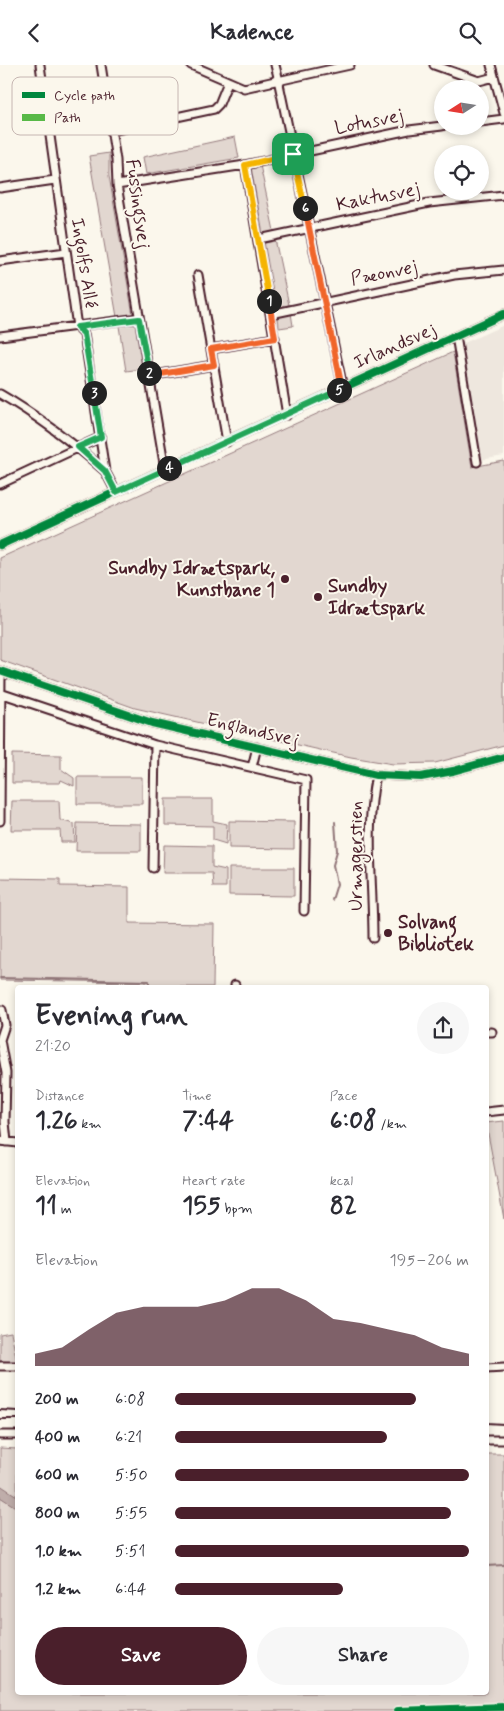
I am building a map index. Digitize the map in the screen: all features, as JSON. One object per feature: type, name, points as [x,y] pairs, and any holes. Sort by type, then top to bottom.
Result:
[{"type":"street","points":[[191,65],[244,88],[280,78],[350,65]]},
{"type":"street","points":[[275,65],[280,78],[279,84],[342,388]]},
{"type":"street","points":[[434,65],[479,81],[494,77]]},
{"type":"street","points":[[494,66],[494,77],[504,113]]},
{"type":"street","points":[[178,117],[214,109],[219,104],[228,82]]},
{"type":"street","points":[[489,121],[504,119]]},
{"type":"street","name":"Lotusvej","points":[[117,185],[245,165],[409,130],[434,127]]},
{"type":"street","name":"Ingolfs Allé","points":[[49,135],[77,327],[84,334],[105,471],[116,492]]},
{"type":"street","name":"Fussingsvej","points":[[112,135],[116,160],[117,185],[166,469]]},
{"type":"street","points":[[245,165],[259,239],[287,415]]},
{"type":"street","points":[[0,187],[55,180]]},
{"type":"street","name":"Kaktusvej","points":[[259,239],[429,203],[504,195]]},
{"type":"street","points":[[0,261],[66,252]]},
{"type":"street","name":"Pæonvej","points":[[271,314],[324,301],[454,275],[504,270]]},
{"type":"street","points":[[198,275],[227,442]]},
{"type":"street","name":"Irlandsvej","points":[[0,545],[504,314]]},
{"type":"street","points":[[0,337],[139,319]]},
{"type":"street","points":[[456,336],[477,462]]},
{"type":"street","points":[[211,349],[275,338]]},
{"type":"street","points":[[149,376],[214,365]]},
{"type":"street","points":[[0,393],[30,411],[78,447],[105,471]]},
{"type":"street","points":[[0,484],[101,437]]},
{"type":"street","points":[[0,821],[1,671]]},
{"type":"street","name":"Englandsvej","points":[[1,671],[152,723],[376,775],[420,777],[453,771],[504,757]]},
{"type":"street","points":[[0,693],[155,745],[306,780],[304,911]]},
{"type":"street","points":[[153,868],[155,745]]},
{"type":"street","points":[[252,767],[257,747]]},
{"type":"street","name":"Urmagerstien","points":[[373,938],[371,822],[372,794],[376,775]]},
{"type":"street","points":[[2,1010],[4,1025],[0,1040],[6,1073],[4,1142]]},
{"type":"street","points":[[489,1112],[504,1110]]},
{"type":"street","points":[[0,1366],[15,1366]]},
{"type":"street","points":[[489,1369],[504,1367]]},
{"type":"street","points":[[0,1435],[15,1435]]},
{"type":"street","points":[[489,1440],[504,1440]]},
{"type":"shaded area","points":[[235,137],[239,158],[146,174],[143,157]]},
{"type":"shaded area","points":[[109,153],[109,176],[133,315],[117,317],[89,156]]},
{"type":"shaded area","points":[[260,165],[274,231],[263,234],[251,167]]},
{"type":"shaded area","points":[[275,239],[289,305],[276,308],[264,241]]},
{"type":"shaded area","points":[[291,313],[293,326],[279,328],[278,315]]},
{"type":"shaded area","points":[[135,323],[142,369],[126,371],[119,326]]},
{"type":"shaded area","points":[[504,325],[504,456],[480,460],[462,344]]},
{"type":"shaded area","name":"Sundby Idrætspark","points":[[453,352],[472,467],[504,461],[504,745],[435,763],[393,764],[351,757],[135,708],[0,660],[0,558]]},
{"type":"shaded area","points":[[12,754],[61,755],[61,769],[74,778],[74,786],[61,780],[60,783],[12,783]]},
{"type":"shaded area","points":[[77,777],[142,777],[142,804],[77,804]]},
{"type":"shaded area","points":[[165,799],[213,799],[213,821],[227,824],[226,844],[213,840],[213,826],[165,825]]},
{"type":"shaded area","points":[[12,801],[59,801],[60,820],[74,824],[75,842],[61,842],[60,830],[11,830]]},
{"type":"shaded area","points":[[229,821],[294,822],[294,849],[229,848]]},
{"type":"shaded area","points":[[77,823],[141,824],[141,851],[76,851]]},
{"type":"shaded area","points":[[164,845],[212,846],[212,867],[226,870],[226,887],[213,887],[212,873],[163,873]]},
{"type":"shaded area","points":[[229,868],[294,868],[294,896],[229,895]]},
{"type":"shaded area","points":[[0,878],[60,879],[60,886],[129,887],[129,923],[214,924],[213,985],[146,985],[146,982],[0,980]]},
{"type":"shaded area","points":[[504,1121],[504,1219],[489,1139],[489,1123]]},
{"type":"shaded area","points":[[11,1332],[15,1362],[0,1361],[0,1334]]},
{"type":"shaded area","points":[[0,1448],[15,1449],[15,1695],[489,1695],[489,1454],[504,1454],[504,1711],[0,1711]]},
{"type":"shaded area","points":[[0,1485],[15,1495],[15,1507],[0,1497]]},
{"type":"waterway","points":[[332,900],[337,884],[333,865],[337,851],[335,822]]},
{"type":"waterway","points":[[0,978],[149,981],[149,985]]},
{"type":"waterway","points":[[489,1566],[504,1565]]},
{"type":"railway","points":[[0,1410],[15,1411]]},
{"type":"railway","points":[[0,1419],[15,1419]]},
{"type":"railway","points":[[489,1423],[504,1424]]},
{"type":"marked path","points":[[211,349],[275,338]]},
{"type":"marked path","points":[[149,376],[214,365]]},
{"type":"cycle path","points":[[0,545],[504,314]]},
{"type":"cycle path","points":[[0,671],[152,723],[376,775],[421,777],[453,771],[504,757]]},
{"type":"cycle path","points":[[398,1711],[504,1707]]},
{"type":"place","name":"Sundby Idrætspark, Kunstbane 1","points":[[285,579]]},
{"type":"place","name":"Sundby Idrætspark","points":[[318,597]]},
{"type":"place","name":"Solvang Bibliotek","points":[[388,933]]},
{"type":"route","points":[[293,154],[342,388],[116,492],[105,471],[78,447],[101,437],[84,334],[77,327],[139,319],[149,376],[214,365],[211,349],[275,338],[245,165],[293,154]]}]
